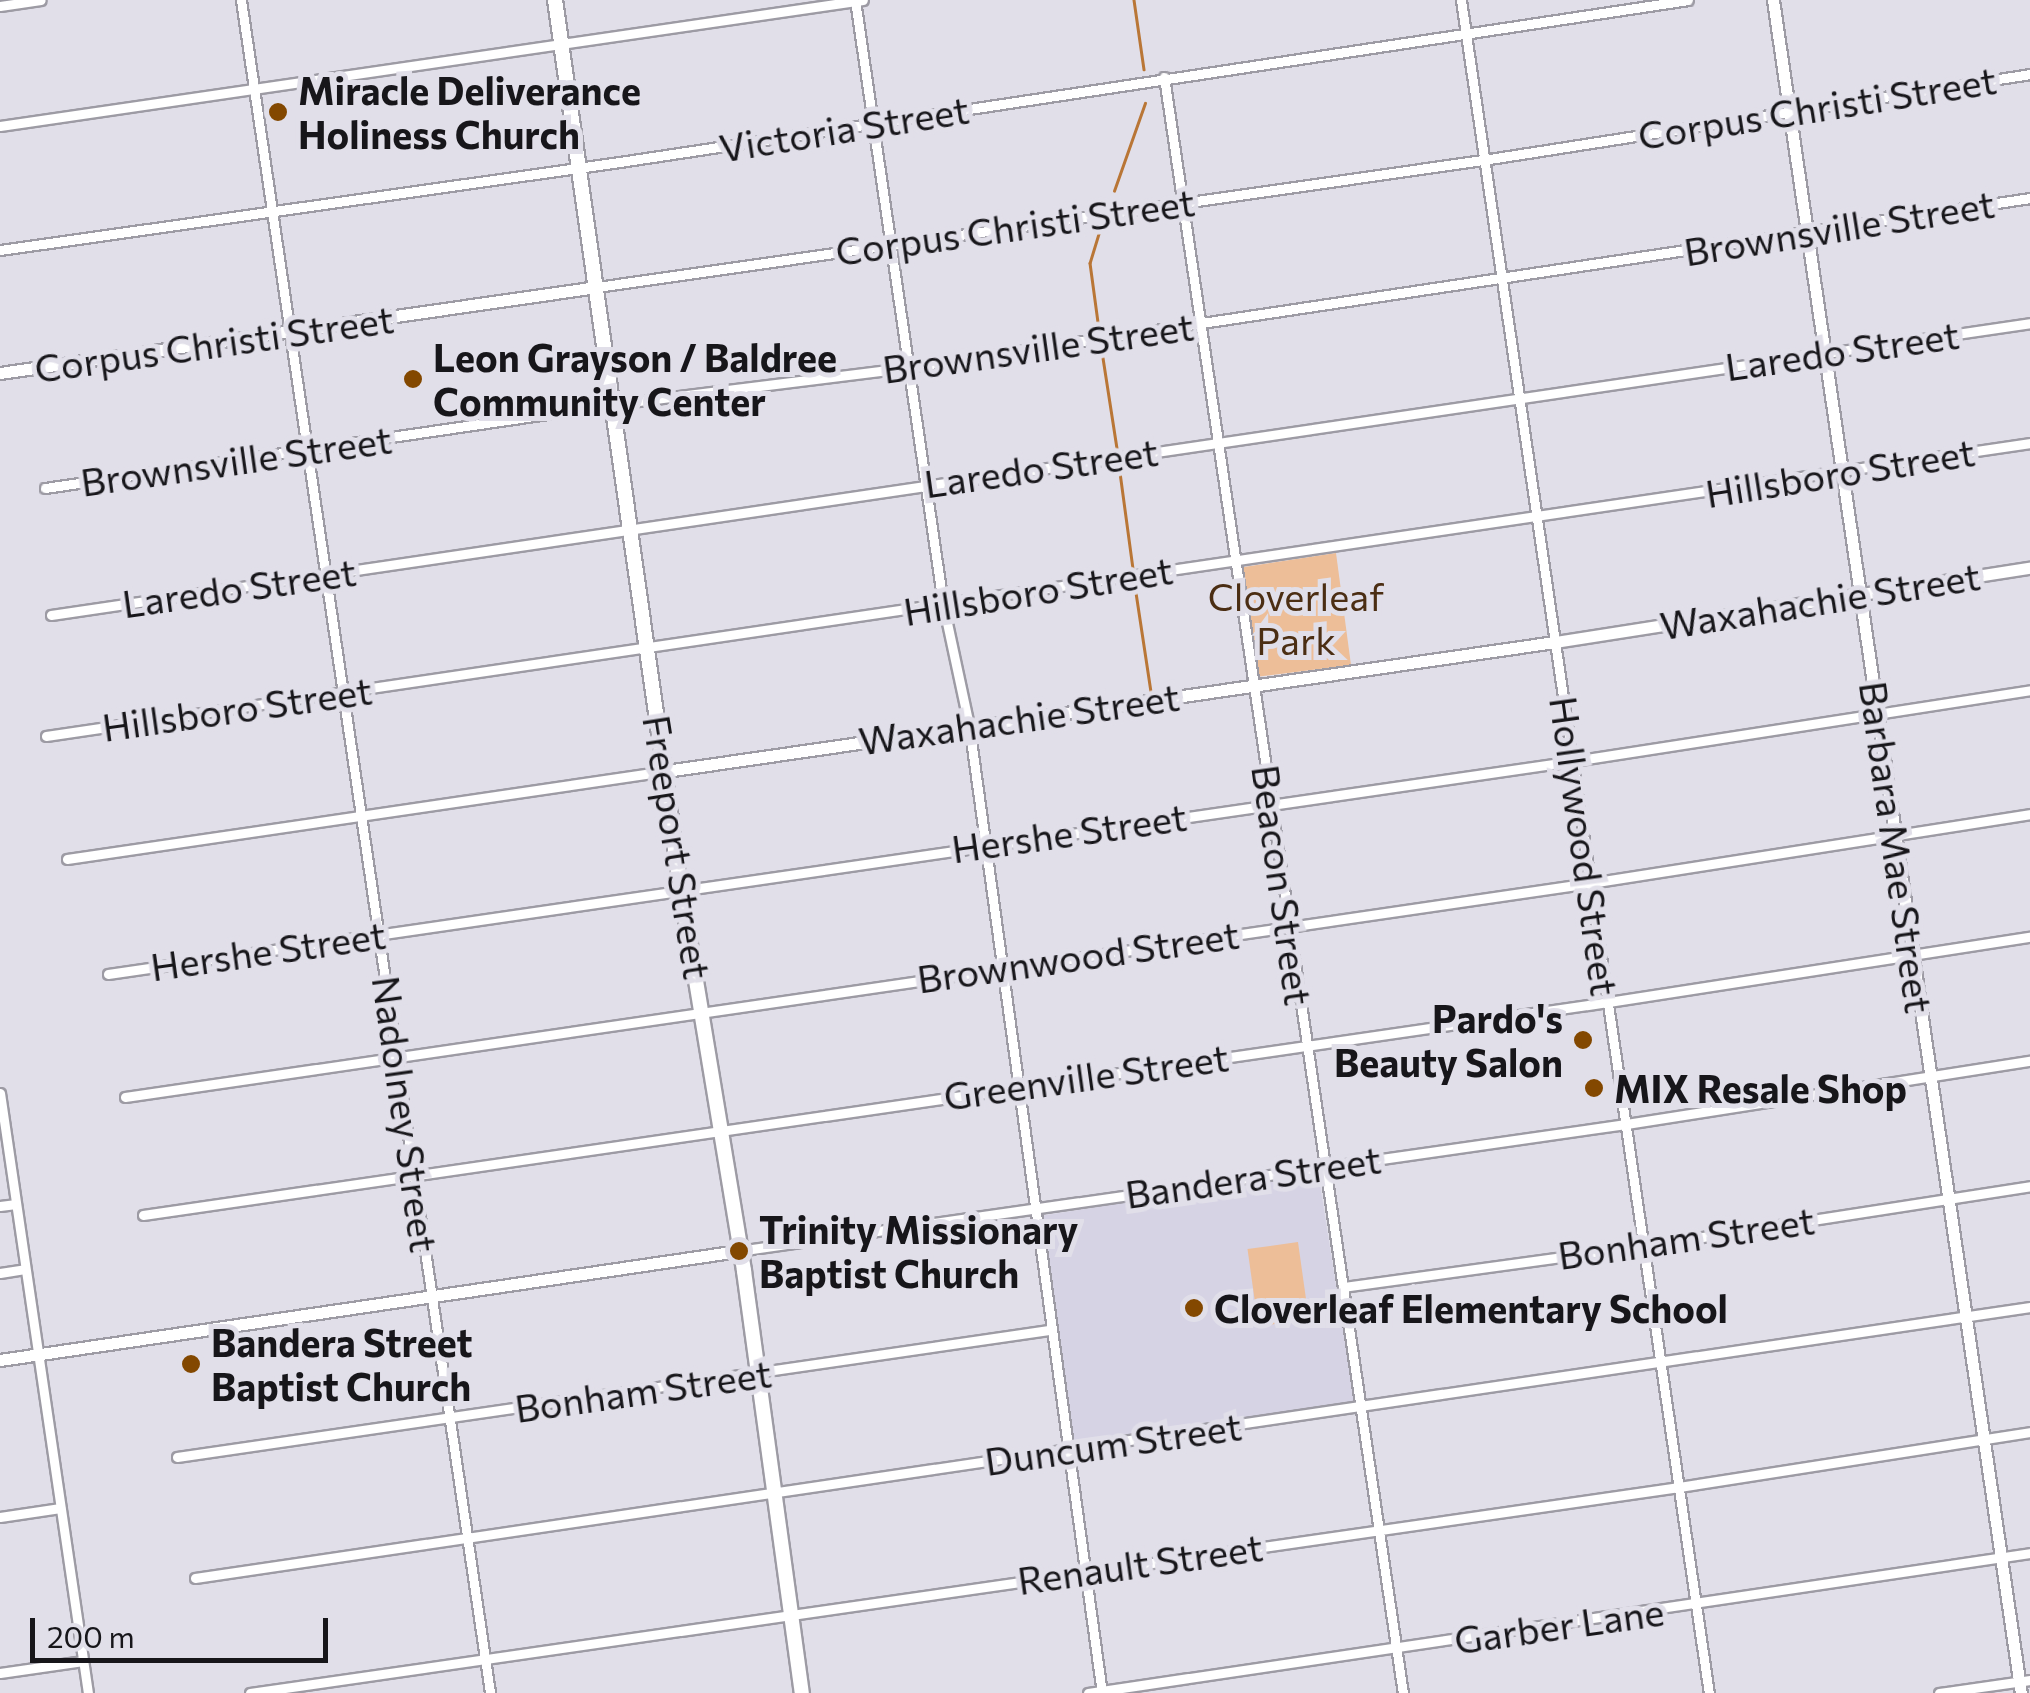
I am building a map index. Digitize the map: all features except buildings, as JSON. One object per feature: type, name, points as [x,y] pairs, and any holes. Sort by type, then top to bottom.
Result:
[{"type":"main road","name":"Freeport Street","points":[[555,0],[802,1693]]},
{"type":"street","points":[[0,6],[41,0]]},
{"type":"street","name":"Nadolney Street","points":[[241,0],[490,1693]]},
{"type":"street","points":[[0,126],[862,0]]},
{"type":"street","name":"Hollywood Street","points":[[1461,0],[1709,1693]]},
{"type":"street","name":"Victoria Street","points":[[0,250],[873,124],[1688,0]]},
{"type":"street","name":"Barbara Mae Street","points":[[1774,0],[1984,1439],[2024,1685]]},
{"type":"street","points":[[855,1],[943,604],[969,726],[1021,1085],[1032,1208],[1102,1692]]},
{"type":"street","name":"Corpus Christi Street","points":[[0,373],[1483,160],[2030,74]]},
{"type":"street","name":"Beacon Street","points":[[1164,77],[1402,1693]]},
{"type":"street","name":"Brownsville Street","points":[[45,488],[615,404],[910,367],[2030,198]]},
{"type":"street","name":"Laredo Street","points":[[52,615],[1218,441],[1520,400],[1824,350],[2030,323]]},
{"type":"street","name":"Hillsboro Street","points":[[46,736],[1537,520],[2030,443]]},
{"type":"street","name":"Waxahachie Street","points":[[67,860],[1254,683],[1555,642],[2030,568]]},
{"type":"street","name":"Hershe Street","points":[[108,974],[1572,761],[2030,690]]},
{"type":"street","name":"Brownwood Street","points":[[125,1097],[1590,883],[2030,814]]},
{"type":"street","name":"Greenville Street","points":[[143,1214],[1608,1002],[2030,937]]},
{"type":"street","name":"Bandera Street","points":[[0,1360],[1626,1124],[2030,1061]]},
{"type":"street","points":[[0,1093],[88,1693]]},
{"type":"street","name":"Bonham Street","points":[[1342,1287],[1644,1246],[2030,1186]]},
{"type":"street","points":[[0,1206],[16,1204]]},
{"type":"street","points":[[0,1273],[25,1269]]},
{"type":"street","name":"Duncum Street","points":[[195,1578],[1661,1365],[2030,1307]]},
{"type":"street","name":"Bonham Street","points":[[177,1457],[1049,1330]]},
{"type":"street","name":"Renault Street","points":[[250,1693],[1679,1487],[2030,1432]]},
{"type":"street","points":[[0,1517],[60,1508]]},
{"type":"street","name":"Garber Lane","points":[[1088,1693],[1696,1606],[2030,1553]]},
{"type":"street","points":[[0,1673],[83,1661]]},
{"type":"street","points":[[1939,1693],[2024,1685]]},
{"type":"shaded area","name":"Cloverleaf Elementary School","points":[[1318,1172],[1355,1403],[1074,1448],[1037,1216]]},
{"type":"green space","name":"Cloverleaf Park","points":[[1336,553],[1351,665],[1255,677],[1239,572],[1244,567]]},
{"type":"green space","points":[[1298,1242],[1309,1319],[1258,1326],[1247,1249]]},
{"type":"waterway","points":[[1134,0],[1144,69]]},
{"type":"waterway","points":[[1114,191],[1145,103]]},
{"type":"waterway","points":[[1099,234],[1090,263],[1099,330]]},
{"type":"waterway","points":[[1101,345],[1117,448]]},
{"type":"waterway","points":[[1119,465],[1133,569]]},
{"type":"waterway","points":[[1135,586],[1152,698]]},
{"type":"place","name":"Miracle Deliverance Holiness Church","points":[[278,112]]},
{"type":"place","name":"Leon Grayson / Baldree Community Center","points":[[413,379]]},
{"type":"place","name":"Pardo's Beauty Salon","points":[[1583,1040]]},
{"type":"place","name":"MIX Resale Shop","points":[[1594,1088]]},
{"type":"place","name":"Trinity Missionary Baptist Church","points":[[739,1251]]},
{"type":"place","name":"Cloverleaf Elementary School","points":[[1194,1308]]},
{"type":"place","name":"Bandera Street Baptist Church","points":[[191,1364]]}]
